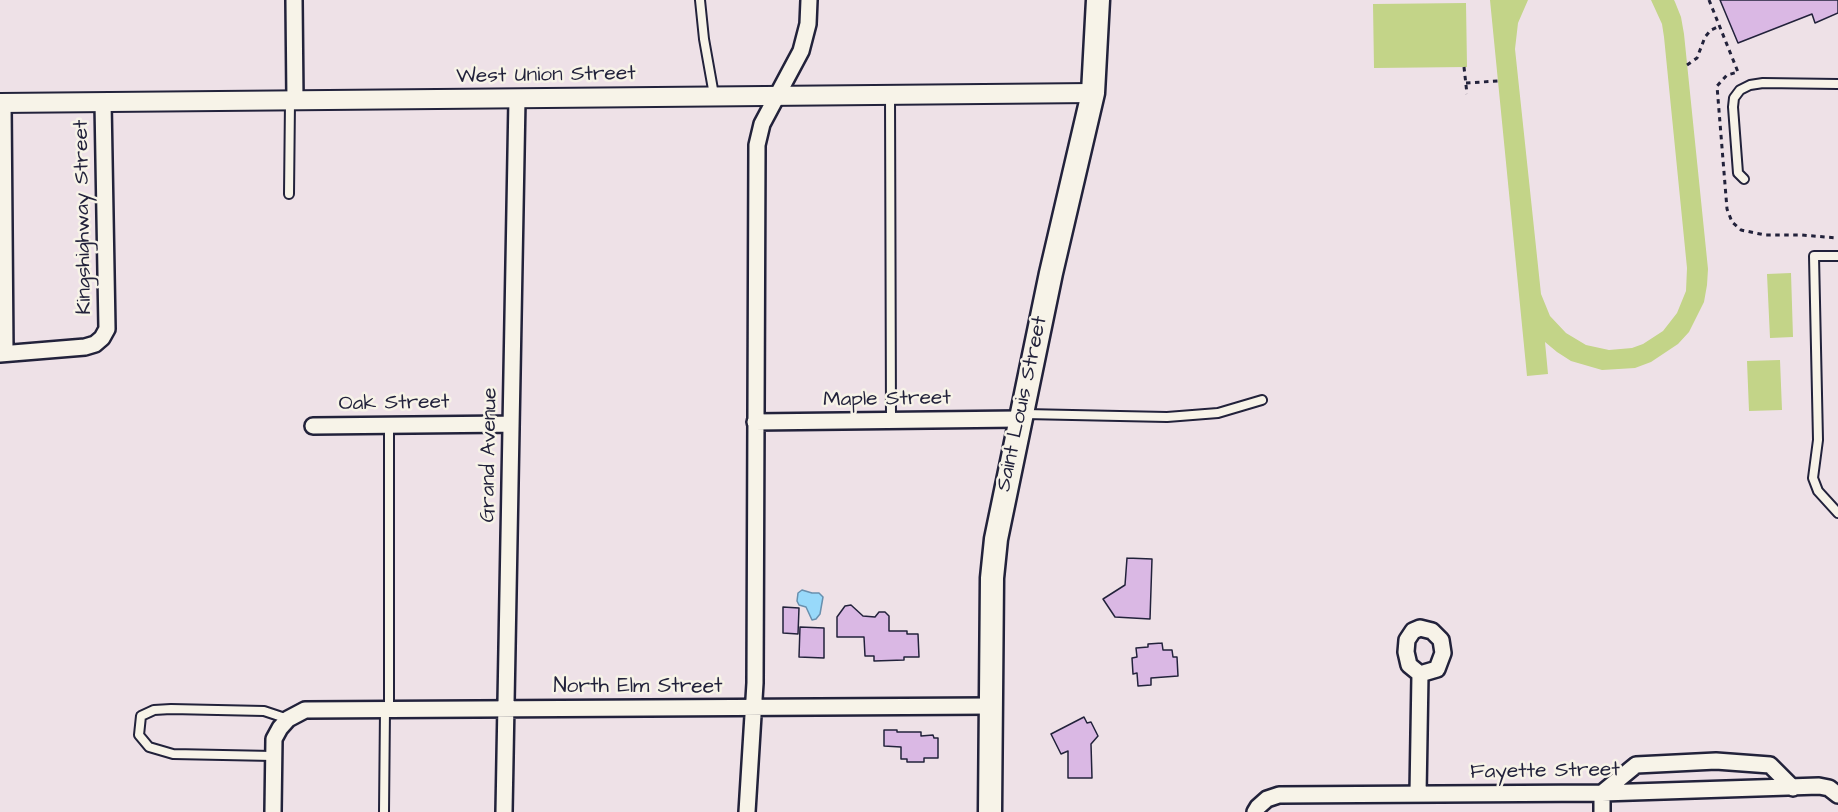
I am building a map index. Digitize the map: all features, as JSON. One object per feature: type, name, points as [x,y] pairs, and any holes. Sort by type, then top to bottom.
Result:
[{"type":"main road","name":"Saint Louis Street","points":[[990,812],[992,578],[996,539],[1020,416],[1093,93],[1098,0]]},
{"type":"street","points":[[292,100],[294,0]]},
{"type":"street","points":[[747,812],[754,709],[757,146],[762,124],[801,51],[808,24],[809,0]]},
{"type":"street","name":"West Union Street","points":[[2,103],[1093,93]]},
{"type":"street","name":"Grand Avenue","points":[[504,812],[517,99]]},
{"type":"street","name":"Kingshighway Street","points":[[2,353],[85,347],[95,344],[107,329],[103,102]]},
{"type":"street","points":[[2,103],[2,353]]},
{"type":"street","name":"Maple Street","points":[[755,422],[891,421],[1020,416]]},
{"type":"street","name":"Oak Street","points":[[313,426],[511,424]]},
{"type":"street","points":[[1418,794],[1420,674]]},
{"type":"street","name":"North Elm Street","points":[[288,719],[305,710],[990,706]]},
{"type":"street","points":[[273,812],[274,739],[288,719]]},
{"type":"street","points":[[1602,812],[1602,793],[1636,765],[1716,761],[1770,765],[1793,788]]},
{"type":"street","name":"Fayette Street","points":[[1255,811],[1268,799],[1279,795],[1602,793],[1819,786],[1829,788],[1838,794]]},
{"type":"lane","points":[[700,0],[704,39],[715,97]]},
{"type":"lane","points":[[1744,179],[1738,173],[1733,107],[1734,98],[1740,90],[1750,85],[1763,83],[1838,84]]},
{"type":"lane","points":[[890,95],[891,421]]},
{"type":"lane","points":[[289,194],[292,100]]},
{"type":"lane","points":[[1838,256],[1814,256],[1818,440],[1813,478],[1818,491],[1838,513]]},
{"type":"lane","points":[[1020,416],[1167,417],[1218,413],[1262,400]]},
{"type":"lane","points":[[384,812],[389,425]]},
{"type":"lane","points":[[273,756],[173,754],[149,747],[139,735],[141,717],[154,710],[171,709],[264,711],[288,719]]},
{"type":"path","points":[[1687,65],[1696,58],[1705,37],[1711,30],[1720,26]]},
{"type":"path","points":[[1464,67],[1467,94]]},
{"type":"path","points":[[1466,83],[1498,81]]},
{"type":"green space","points":[[1490,0],[1528,0],[1518,23],[1515,49],[1541,294],[1550,316],[1566,333],[1586,345],[1609,350],[1632,348],[1663,331],[1677,313],[1686,291],[1687,268],[1664,37],[1662,24],[1651,0],[1674,0],[1675,2],[1684,34],[1708,269],[1707,285],[1704,302],[1689,332],[1678,344],[1651,362],[1635,368],[1602,370],[1571,361],[1545,342],[1548,374],[1527,376]]},
{"type":"green space","points":[[1466,3],[1467,67],[1374,68],[1373,4]]},
{"type":"green space","points":[[1791,273],[1793,337],[1770,338],[1767,274]]},
{"type":"green space","points":[[1780,360],[1782,410],[1749,411],[1747,361]]},
{"type":"water","points":[[802,590],[819,593],[823,597],[820,614],[816,619],[812,620],[806,607],[799,605],[797,601],[798,593]]},
{"type":"building","points":[[1720,0],[1838,0],[1838,13],[1815,23],[1812,14],[1738,43]]},
{"type":"building","points":[[1127,558],[1152,559],[1150,619],[1115,617],[1103,599],[1125,585]]},
{"type":"building","points":[[851,605],[863,616],[875,617],[879,612],[885,612],[889,616],[889,631],[907,631],[907,634],[918,634],[919,657],[874,661],[874,656],[865,656],[864,637],[837,637],[837,617],[845,606]]},
{"type":"building","points":[[783,607],[799,608],[798,634],[783,633]]},
{"type":"building","points":[[800,627],[824,628],[824,658],[799,657]]},
{"type":"building","points":[[1162,643],[1163,650],[1172,650],[1173,657],[1177,657],[1178,676],[1151,678],[1151,685],[1138,686],[1137,673],[1133,674],[1132,658],[1137,657],[1136,648]]},
{"type":"building","points":[[1084,717],[1087,723],[1091,722],[1098,736],[1091,744],[1092,778],[1068,778],[1068,751],[1061,754],[1051,734]]},
{"type":"building","points":[[884,730],[921,732],[921,736],[933,735],[934,738],[938,738],[938,758],[924,758],[924,762],[907,762],[907,759],[901,759],[901,747],[884,746]]}]
